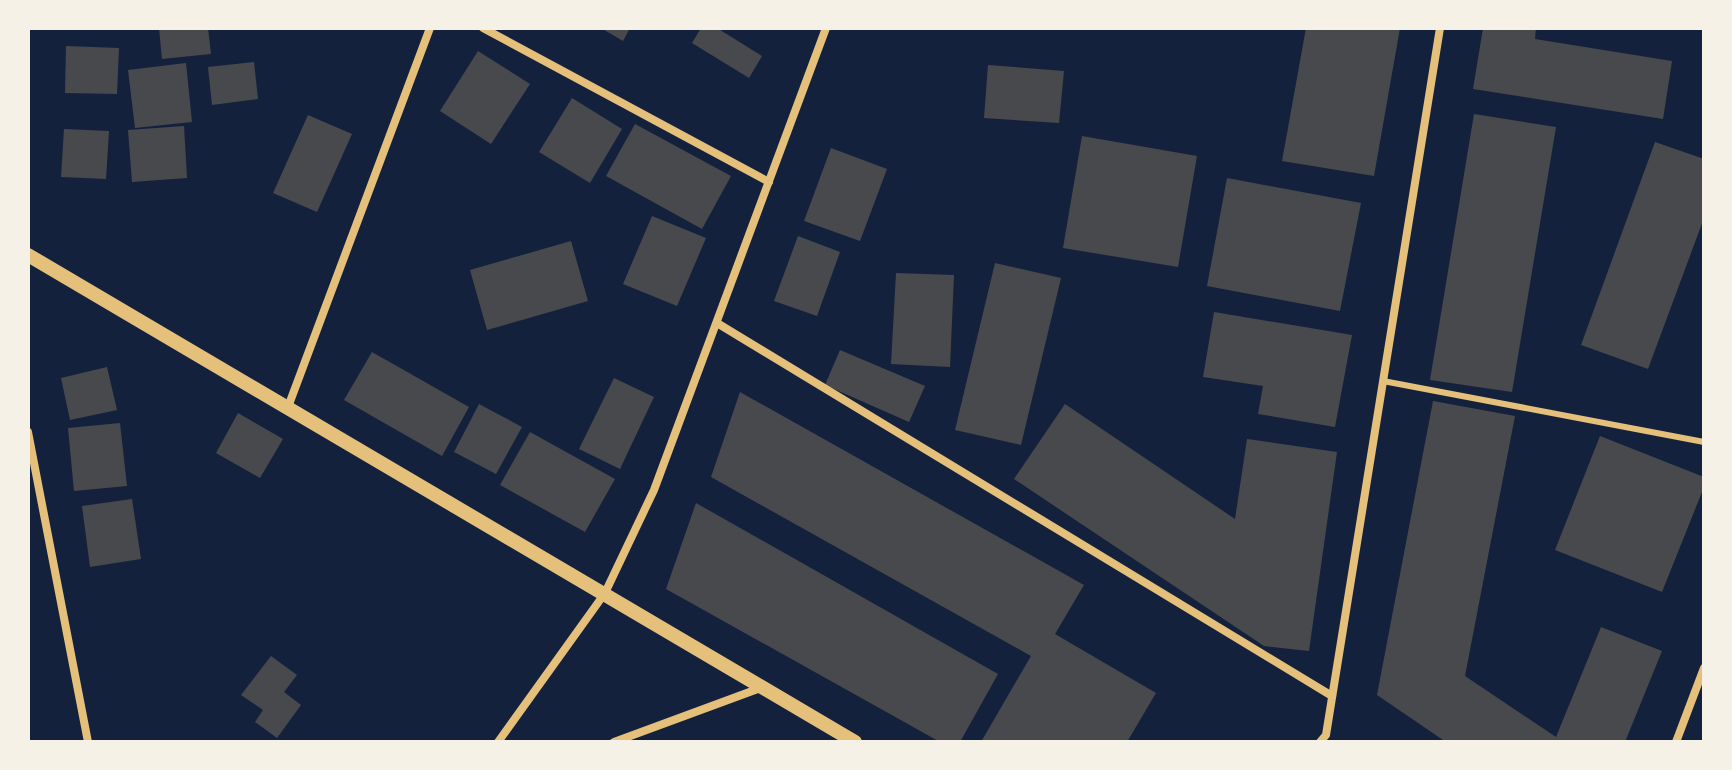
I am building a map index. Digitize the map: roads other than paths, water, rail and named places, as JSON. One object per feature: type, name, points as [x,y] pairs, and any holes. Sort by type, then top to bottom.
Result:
[{"type":"street","points":[[288,407],[430,28]]},
{"type":"street","points":[[483,28],[769,182]]},
{"type":"street","points":[[498,742],[605,593],[654,490],[826,28]]},
{"type":"street","points":[[1337,742],[1323,739],[1440,28]]},
{"type":"street","points":[[28,255],[855,742]]},
{"type":"street","points":[[717,323],[1332,696]]},
{"type":"street","points":[[28,432],[31,461],[88,742]]},
{"type":"street","points":[[1676,742],[1704,668]]},
{"type":"street","points":[[614,742],[763,687]]},
{"type":"lane","points":[[1383,381],[1704,442]]}]
